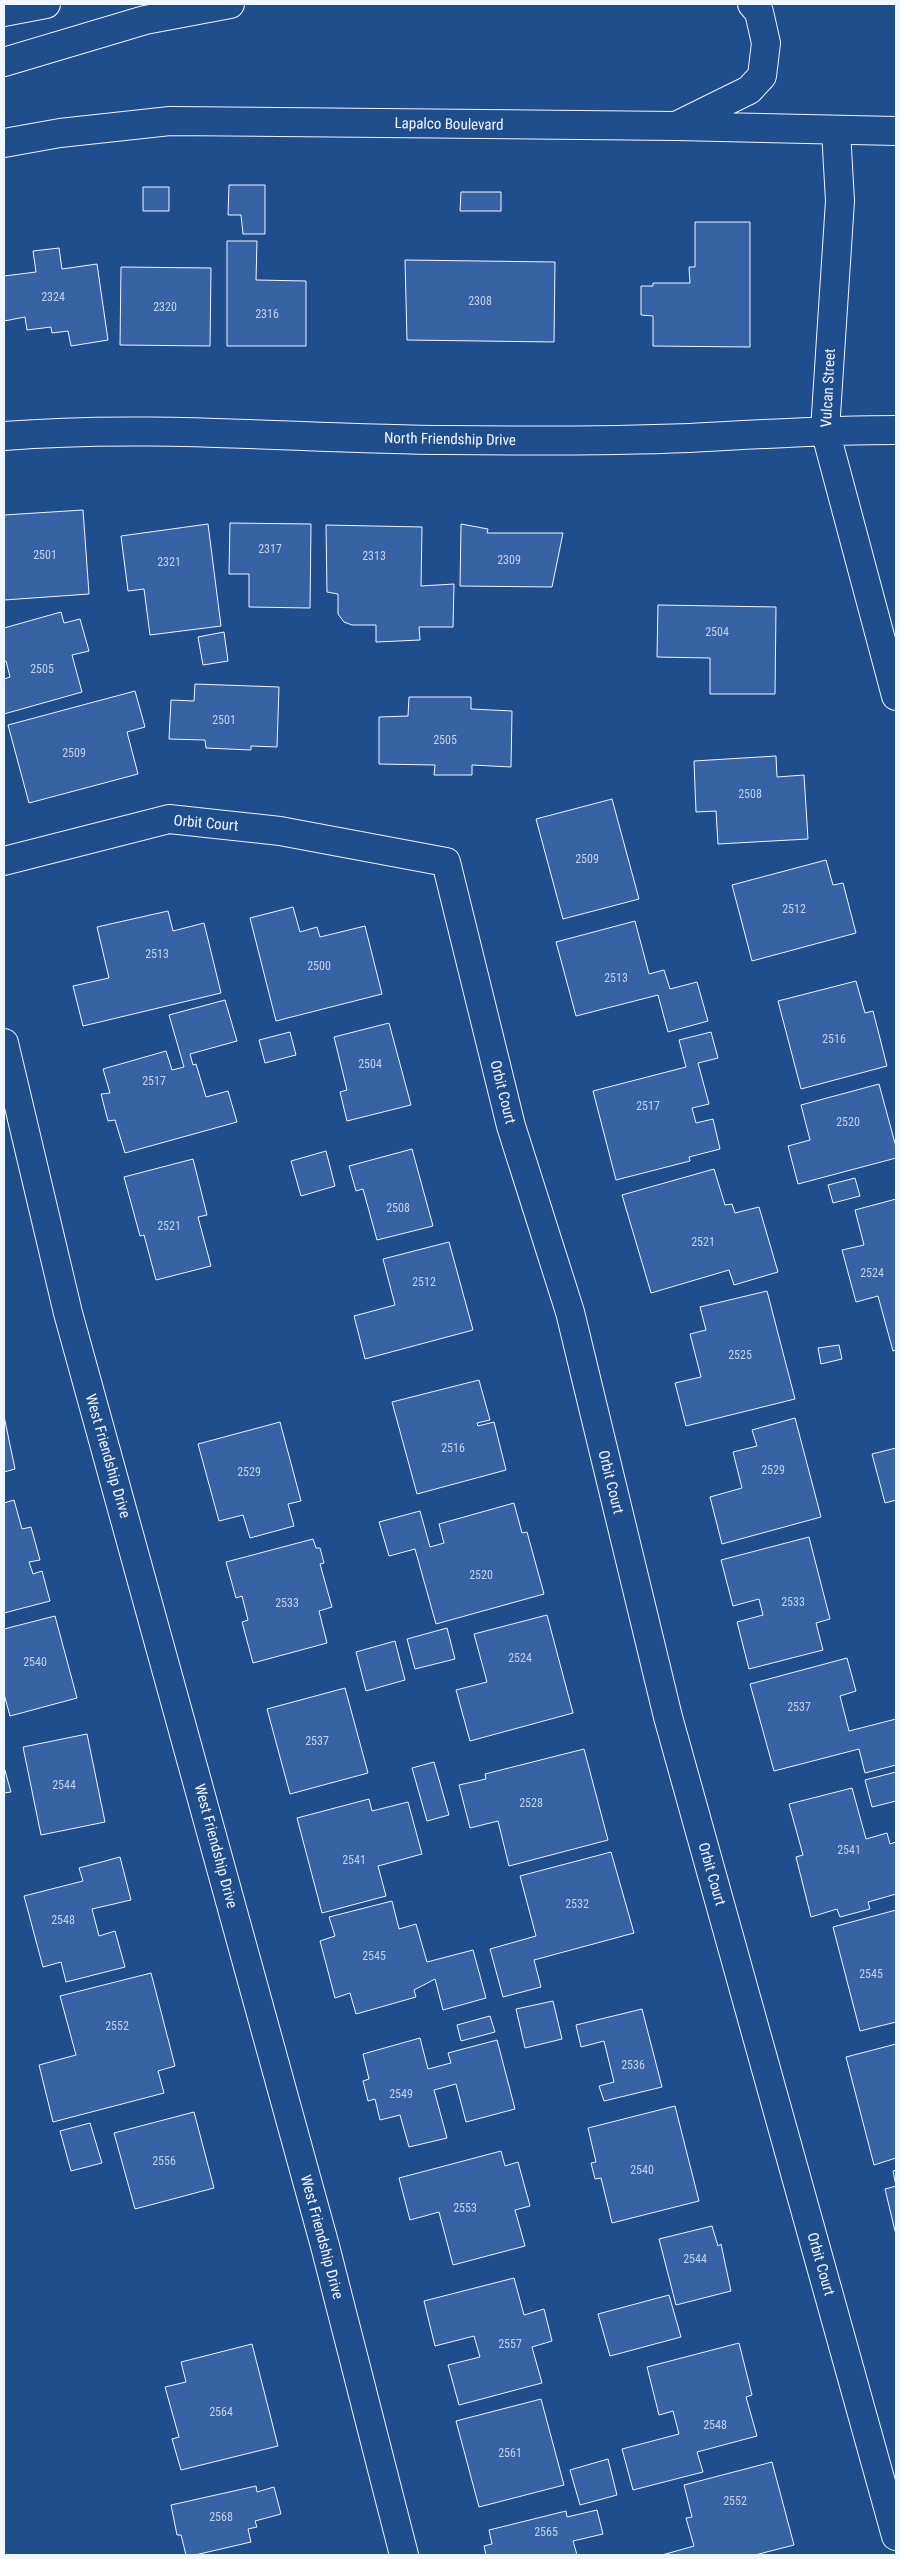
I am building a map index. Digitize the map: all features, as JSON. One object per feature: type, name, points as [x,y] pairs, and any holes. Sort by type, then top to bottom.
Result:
[{"type":"street","points":[[4,12],[46,4]]},
{"type":"street","points":[[4,62],[145,20],[230,4]]},
{"type":"street","points":[[676,126],[749,90],[762,76],[766,42],[759,12],[752,4]]},
{"type":"street","name":"Lapalco Boulevard","points":[[4,142],[60,133],[170,121],[676,126],[896,131]]},
{"type":"street","name":"Vulcan Street","points":[[836,131],[840,202],[825,430],[896,696]]},
{"type":"street","name":"North Friendship Drive","points":[[4,436],[51,432],[252,433],[447,440],[688,438],[825,430],[896,430]]},
{"type":"street","name":"Orbit Court","points":[[4,860],[170,819],[280,831],[446,862],[511,1126],[570,1312],[668,1717],[896,2536]]},
{"type":"street","name":"West Friendship Drive","points":[[4,1043],[68,1313],[325,2246],[404,2555]]},
{"type":"building","points":[[229,185],[265,185],[265,234],[243,234],[241,215],[228,215]]},
{"type":"building","points":[[143,187],[169,187],[169,211],[143,211]]},
{"type":"building","points":[[461,192],[501,192],[501,211],[460,211]]},
{"type":"building","points":[[695,222],[750,222],[750,347],[653,346],[653,316],[641,315],[641,286],[653,286],[653,283],[690,283],[689,267],[695,267]]},
{"type":"building","points":[[227,241],[257,241],[256,280],[306,281],[306,346],[227,346]]},
{"type":"building","points":[[59,248],[62,269],[97,264],[108,340],[71,346],[68,331],[52,333],[51,327],[27,330],[25,317],[4,321],[4,276],[36,272],[33,251]]},
{"type":"building","points":[[405,260],[555,262],[554,342],[407,340]]},
{"type":"building","points":[[121,267],[211,268],[210,346],[120,345]]},
{"type":"building","points":[[83,510],[89,594],[4,600],[4,515]]},
{"type":"building","points":[[230,523],[311,524],[310,608],[249,607],[249,574],[229,574]]},
{"type":"building","points":[[208,524],[221,626],[150,635],[144,589],[128,591],[121,536]]},
{"type":"building","points":[[461,524],[488,529],[487,533],[563,533],[552,587],[460,586]]},
{"type":"building","points":[[326,525],[422,527],[421,586],[454,584],[453,627],[419,627],[420,640],[376,642],[376,625],[352,625],[344,622],[338,614],[338,594],[327,592]]},
{"type":"building","points":[[658,605],[776,607],[775,694],[710,694],[710,658],[657,657]]},
{"type":"building","points":[[61,612],[64,623],[80,619],[89,651],[72,655],[82,692],[4,714],[4,679],[10,677],[6,661],[4,662],[4,628]]},
{"type":"building","points":[[224,632],[228,661],[203,665],[198,637]]},
{"type":"building","points":[[195,684],[279,687],[277,747],[251,746],[251,750],[206,748],[205,740],[169,739],[171,700],[194,701]]},
{"type":"building","points":[[135,691],[145,727],[127,732],[138,774],[29,803],[8,725]]},
{"type":"building","points":[[409,697],[471,697],[471,709],[512,711],[511,767],[472,765],[472,775],[434,775],[435,765],[379,764],[379,717],[408,716]]},
{"type":"building","points":[[776,756],[777,777],[804,775],[808,839],[718,844],[716,811],[696,812],[694,761]]},
{"type":"building","points":[[612,799],[639,899],[563,919],[536,819]]},
{"type":"building","points":[[826,860],[833,885],[843,883],[856,933],[752,961],[732,885]]},
{"type":"building","points":[[293,907],[300,932],[317,927],[320,937],[365,926],[382,994],[276,1021],[250,918]]},
{"type":"building","points":[[168,911],[173,931],[204,923],[221,993],[83,1026],[73,986],[109,978],[97,927]]},
{"type":"building","points":[[635,921],[649,974],[664,970],[670,989],[697,982],[708,1021],[668,1032],[658,995],[576,1016],[556,942]]},
{"type":"building","points":[[856,981],[865,1013],[873,1011],[887,1066],[801,1089],[778,1001]]},
{"type":"building","points":[[225,1000],[237,1041],[190,1054],[193,1065],[196,1064],[206,1097],[228,1091],[237,1122],[125,1153],[115,1120],[108,1121],[101,1094],[110,1093],[103,1069],[166,1051],[172,1070],[184,1067],[169,1015]]},
{"type":"building","points":[[389,1023],[411,1105],[347,1121],[340,1092],[347,1090],[334,1037]]},
{"type":"building","points":[[290,1032],[296,1055],[265,1063],[259,1040]]},
{"type":"building","points":[[711,1032],[718,1058],[698,1063],[709,1104],[692,1108],[696,1123],[713,1119],[720,1149],[689,1157],[690,1161],[616,1180],[593,1091],[686,1067],[679,1040]]},
{"type":"building","points":[[879,1084],[896,1147],[896,1158],[798,1184],[788,1146],[810,1140],[801,1105]]},
{"type":"building","points":[[412,1149],[433,1226],[377,1240],[363,1189],[356,1191],[349,1166]]},
{"type":"building","points":[[326,1151],[335,1186],[301,1196],[291,1161]]},
{"type":"building","points":[[193,1159],[207,1215],[198,1217],[211,1266],[156,1280],[144,1235],[140,1236],[124,1177]]},
{"type":"building","points":[[714,1169],[725,1205],[732,1204],[735,1213],[759,1207],[778,1272],[734,1285],[729,1270],[651,1293],[622,1195]]},
{"type":"building","points":[[855,1178],[860,1196],[833,1203],[828,1185]]},
{"type":"building","points":[[896,1199],[896,1350],[893,1351],[878,1296],[856,1302],[842,1250],[864,1245],[855,1210]]},
{"type":"building","points":[[449,1242],[473,1330],[365,1359],[354,1316],[395,1305],[383,1259]]},
{"type":"building","points":[[767,1291],[795,1399],[686,1426],[675,1383],[701,1377],[690,1334],[706,1330],[700,1307]]},
{"type":"building","points":[[839,1345],[842,1359],[821,1364],[818,1348]]},
{"type":"building","points":[[479,1380],[490,1420],[477,1423],[478,1426],[494,1422],[506,1470],[417,1494],[392,1402]]},
{"type":"building","points":[[4,1416],[15,1469],[4,1472]]},
{"type":"building","points":[[795,1418],[821,1517],[722,1544],[710,1497],[742,1488],[733,1452],[757,1446],[752,1430]]},
{"type":"building","points":[[280,1422],[301,1501],[288,1504],[294,1526],[250,1538],[243,1515],[219,1521],[198,1444]]},
{"type":"building","points":[[896,1448],[896,1500],[885,1503],[872,1454]]},
{"type":"building","points":[[14,1500],[22,1529],[31,1527],[40,1560],[29,1562],[33,1574],[42,1571],[50,1601],[4,1613],[4,1503]]},
{"type":"building","points":[[514,1503],[522,1533],[527,1532],[544,1594],[436,1624],[415,1549],[389,1556],[379,1522],[420,1511],[430,1547],[444,1543],[439,1524]]},
{"type":"building","points":[[809,1537],[830,1619],[816,1623],[823,1650],[749,1669],[737,1622],[763,1615],[759,1599],[733,1606],[721,1560]]},
{"type":"building","points":[[313,1539],[316,1548],[320,1548],[324,1563],[320,1564],[332,1607],[319,1611],[327,1643],[253,1663],[242,1622],[248,1620],[242,1596],[236,1598],[226,1562]]},
{"type":"building","points":[[547,1615],[573,1713],[470,1741],[456,1690],[487,1682],[474,1634]]},
{"type":"building","points":[[55,1616],[77,1698],[10,1716],[4,1694],[4,1629]]},
{"type":"building","points":[[447,1628],[455,1659],[415,1669],[407,1639]]},
{"type":"building","points":[[395,1641],[405,1680],[366,1691],[356,1652]]},
{"type":"building","points":[[847,1658],[856,1691],[840,1696],[849,1731],[896,1719],[896,1765],[865,1773],[859,1749],[774,1771],[750,1684]]},
{"type":"building","points":[[345,1688],[368,1773],[290,1794],[267,1709]]},
{"type":"building","points":[[87,1734],[105,1822],[41,1835],[23,1747]]},
{"type":"building","points":[[584,1749],[608,1840],[509,1866],[498,1821],[470,1828],[459,1785],[486,1779],[485,1774]]},
{"type":"building","points":[[434,1762],[449,1815],[427,1821],[412,1768]]},
{"type":"building","points":[[4,1767],[11,1792],[4,1793]]},
{"type":"building","points":[[896,1772],[896,1801],[872,1807],[865,1780]]},
{"type":"building","points":[[852,1788],[866,1839],[887,1833],[890,1844],[896,1842],[896,1894],[868,1902],[870,1909],[840,1917],[837,1909],[811,1917],[796,1857],[803,1855],[789,1804]]},
{"type":"building","points":[[369,1799],[372,1811],[408,1802],[422,1854],[378,1866],[386,1896],[322,1913],[297,1818]]},
{"type":"building","points":[[611,1852],[634,1933],[534,1960],[541,1987],[503,1997],[490,1949],[536,1936],[520,1876]]},
{"type":"building","points":[[120,1857],[131,1900],[92,1909],[99,1936],[115,1931],[125,1967],[66,1982],[61,1962],[43,1967],[24,1896],[83,1881],[79,1868]]},
{"type":"building","points":[[392,1901],[399,1929],[416,1924],[427,1962],[473,1950],[486,1998],[443,2010],[435,1979],[414,1990],[416,1997],[356,2014],[350,1993],[335,1998],[320,1941],[335,1936],[329,1917]]},
{"type":"building","points":[[896,1910],[896,2022],[860,2031],[833,1927]]},
{"type":"building","points":[[151,1973],[175,2066],[158,2071],[164,2093],[53,2122],[39,2065],[76,2055],[60,1996]]},
{"type":"building","points":[[553,2001],[562,2039],[525,2048],[516,2009]]},
{"type":"building","points":[[642,2009],[662,2087],[604,2101],[599,2086],[614,2082],[604,2041],[581,2047],[576,2025]]},
{"type":"building","points":[[490,2016],[495,2032],[461,2041],[457,2025]]},
{"type":"building","points":[[420,2038],[428,2069],[451,2063],[448,2053],[497,2040],[515,2109],[466,2122],[456,2084],[434,2090],[447,2138],[409,2147],[400,2115],[380,2120],[375,2099],[368,2101],[363,2081],[369,2079],[363,2054]]},
{"type":"building","points":[[896,2044],[896,2158],[874,2165],[846,2057]]},
{"type":"building","points":[[675,2106],[699,2201],[612,2223],[601,2178],[595,2179],[591,2163],[596,2162],[588,2128]]},
{"type":"building","points":[[194,2112],[214,2188],[135,2209],[114,2133]]},
{"type":"building","points":[[90,2123],[102,2163],[71,2171],[60,2131]]},
{"type":"building","points":[[501,2151],[505,2166],[518,2162],[530,2206],[515,2210],[525,2246],[453,2265],[439,2212],[410,2220],[399,2178]]},
{"type":"building","points":[[896,2170],[896,2186],[893,2171]]},
{"type":"building","points":[[896,2186],[896,2235],[885,2189]]},
{"type":"building","points":[[712,2226],[718,2246],[721,2244],[731,2291],[676,2305],[659,2239]]},
{"type":"building","points":[[514,2278],[524,2315],[544,2309],[552,2341],[532,2347],[542,2383],[459,2405],[448,2365],[480,2357],[474,2336],[435,2346],[424,2301]]},
{"type":"building","points":[[669,2295],[681,2337],[610,2356],[598,2314]]},
{"type":"building","points":[[739,2343],[752,2395],[746,2397],[757,2436],[697,2452],[703,2472],[633,2490],[622,2449],[679,2434],[673,2411],[659,2415],[647,2367]]},
{"type":"building","points":[[252,2344],[278,2446],[181,2470],[172,2439],[179,2437],[165,2387],[186,2382],[181,2362]]},
{"type":"building","points":[[541,2399],[564,2485],[479,2507],[456,2421]]},
{"type":"building","points":[[608,2459],[617,2495],[580,2505],[570,2470]]},
{"type":"building","points":[[772,2462],[794,2545],[755,2555],[662,2555],[694,2546],[686,2518],[692,2517],[684,2485]]},
{"type":"building","points":[[256,2486],[257,2492],[274,2487],[281,2514],[255,2521],[257,2527],[248,2529],[251,2542],[195,2555],[186,2555],[181,2535],[177,2535],[171,2505]]},
{"type":"building","points":[[597,2510],[603,2534],[573,2541],[577,2555],[486,2555],[484,2546],[492,2544],[489,2530],[566,2511],[567,2517]]}]
